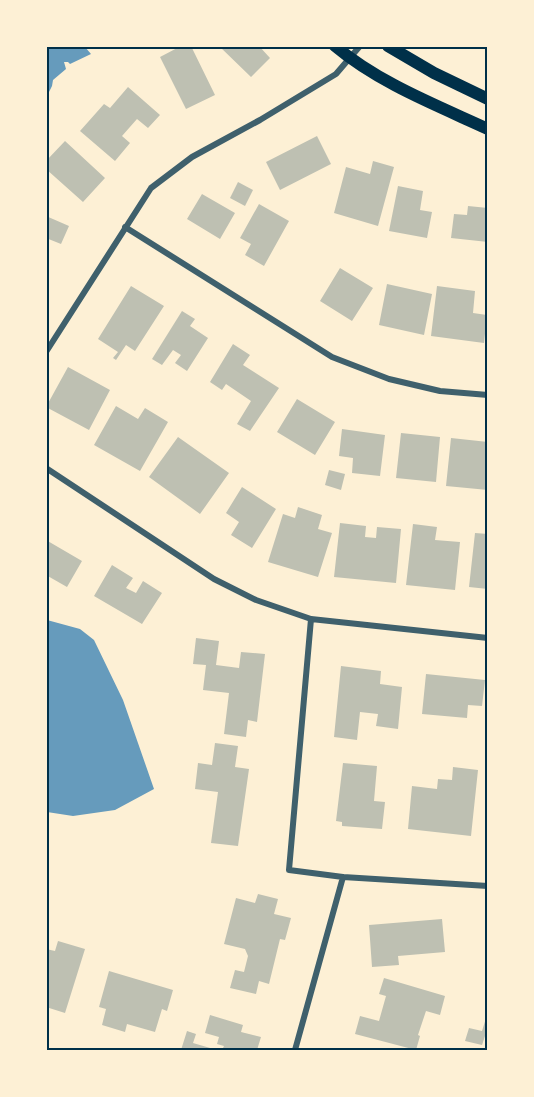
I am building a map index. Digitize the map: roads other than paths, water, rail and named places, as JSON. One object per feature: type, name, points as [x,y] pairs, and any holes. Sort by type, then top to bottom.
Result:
[{"type":"main road","points":[[335,46],[350,59],[416,97],[488,129]]},
{"type":"main road","points":[[388,46],[434,74],[488,99]]},
{"type":"street","points":[[46,352],[151,188],[192,156],[260,120],[336,74],[360,46]]},
{"type":"street","points":[[125,227],[332,357],[389,380],[440,391],[488,395]]},
{"type":"street","points":[[46,468],[214,579],[256,600],[310,618],[488,638]]},
{"type":"street","points":[[310,618],[289,870],[343,877],[488,886]]},
{"type":"street","points":[[295,1050],[343,877]]},
{"type":"water","points":[[47,46],[85,47],[91,54],[70,64],[64,62],[66,69],[53,80],[47,96]]},
{"type":"water","points":[[47,620],[80,629],[94,640],[123,700],[154,789],[115,810],[73,816],[47,812]]}]
